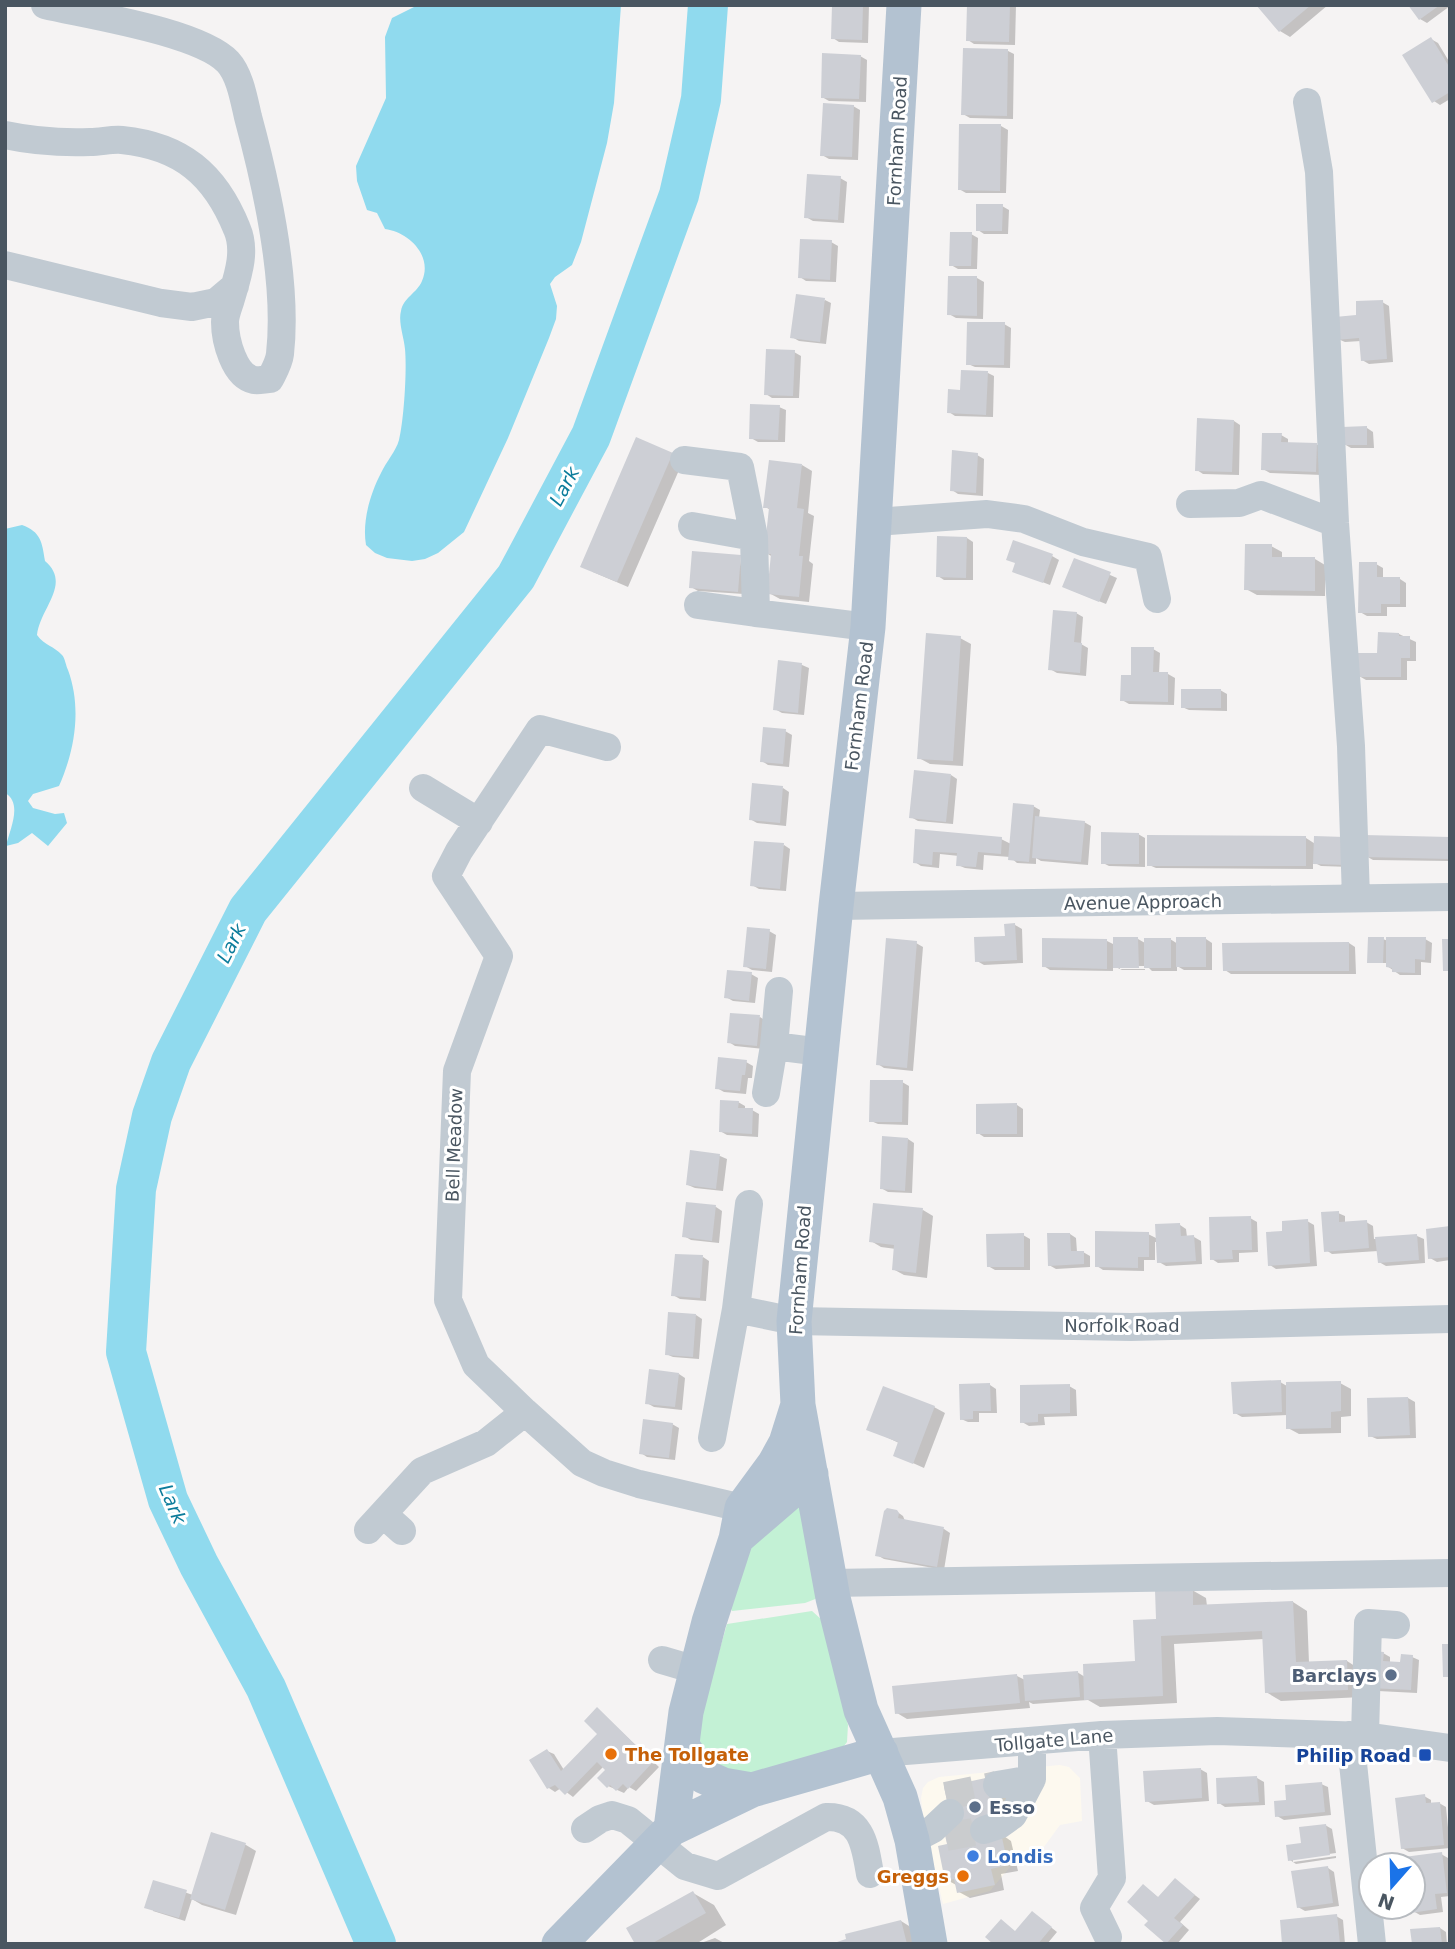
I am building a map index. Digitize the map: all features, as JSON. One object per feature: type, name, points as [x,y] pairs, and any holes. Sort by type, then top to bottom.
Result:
[{"type":"main road","name":"Fornham Road","points":[[904,5],[868,626],[836,906],[794,1321],[798,1405],[830,1583],[861,1710],[900,1797],[937,1823],[930,1944]]},
{"type":"main road","name":"Fornham Road","points":[[665,1837],[686,1712],[709,1622],[739,1523],[786,1443],[798,1405]]},
{"type":"main road","points":[[739,1523],[811,1474]]},
{"type":"main road","points":[[682,1746],[702,1776],[723,1785],[752,1790]]},
{"type":"main road","name":"Tollgate Lane","points":[[665,1837],[752,1790],[881,1754]]},
{"type":"main road","points":[[559,1944],[665,1837]]},
{"type":"street","points":[[5,135],[49,142],[120,139],[156,146],[182,157],[205,174],[238,231],[242,253],[225,321],[231,355],[240,373],[254,381],[270,379],[280,358],[281,325],[272,219],[240,86],[228,62],[204,46],[176,35],[45,5]]},
{"type":"street","points":[[1307,102],[1319,172],[1356,898]]},
{"type":"street","points":[[5,265],[160,303],[192,307],[216,302],[234,286]]},
{"type":"street","points":[[684,460],[740,467],[754,537],[756,613]]},
{"type":"street","points":[[1190,504],[1239,503],[1261,495],[1335,523]]},
{"type":"street","points":[[875,522],[987,514],[1024,519],[1083,542],[1148,557],[1157,599]]},
{"type":"street","points":[[692,526],[754,537]]},
{"type":"street","points":[[698,605],[868,626]]},
{"type":"street","name":"Bell Meadow","points":[[607,747],[540,729],[459,851],[446,876],[499,956],[457,1071],[448,1300],[476,1365],[582,1463],[739,1523]]},
{"type":"street","points":[[423,788],[479,822]]},
{"type":"street","name":"Avenue Approach","points":[[836,906],[1450,897]]},
{"type":"street","points":[[766,1093],[779,991]]},
{"type":"street","points":[[774,1046],[821,1052]]},
{"type":"street","points":[[712,1438],[736,1309],[749,1203]]},
{"type":"street","name":"Norfolk Road","points":[[736,1309],[794,1321],[1131,1327],[1450,1319]]},
{"type":"street","points":[[384,1525],[422,1471],[486,1443],[525,1412]]},
{"type":"street","points":[[830,1583],[1450,1573]]},
{"type":"street","points":[[1372,1944],[1358,1735],[1368,1623],[1396,1625]]},
{"type":"street","points":[[662,1660],[696,1670]]},
{"type":"street","name":"Tollgate Lane","points":[[881,1754],[1102,1735],[1217,1731],[1358,1735],[1450,1748]]},
{"type":"street","points":[[1102,1735],[1112,1878],[1094,1908],[1108,1937]]},
{"type":"street","points":[[984,1830],[999,1825],[1013,1815],[1032,1779],[1032,1741]]},
{"type":"street","points":[[999,1793],[1032,1779]]},
{"type":"street","points":[[585,1829],[612,1815],[628,1820],[665,1837],[685,1866],[718,1877],[826,1817],[838,1817],[854,1825],[864,1842],[870,1874]]},
{"type":"shaded area","points":[[1060,1765],[1069,1767],[1080,1778],[1082,1821],[1060,1825],[1035,1859],[1015,1861],[990,1891],[943,1904],[924,1824],[921,1798],[923,1788],[928,1782],[939,1777]]},
{"type":"green space","points":[[798,1489],[818,1598],[805,1603],[732,1611],[728,1601],[754,1521]]},
{"type":"green space","points":[[812,1611],[822,1620],[848,1725],[847,1742],[838,1754],[744,1776],[723,1771],[702,1755],[696,1732],[727,1624]]},
{"type":"water","points":[[418,5],[621,5],[614,103],[607,143],[581,242],[572,265],[550,284],[557,306],[556,319],[549,338],[508,438],[464,532],[438,553],[412,561],[387,558],[375,553],[366,545],[365,527],[373,490],[399,440],[406,369],[400,315],[402,306],[422,281],[424,263],[417,247],[410,240],[385,229],[377,213],[367,210],[357,181],[356,166],[386,98],[385,37],[392,18]]},
{"type":"water","points":[[22,525],[40,538],[45,561],[56,578],[37,635],[63,656],[75,699],[73,743],[59,786],[33,794],[28,801],[33,808],[55,814],[64,813],[67,823],[48,846],[32,833],[18,843],[6,846],[14,810],[10,797],[5,793],[5,529]]},
{"type":"building","points":[[832,5],[863,5],[862,40],[831,39]]},
{"type":"building","points":[[967,5],[1010,5],[1009,42],[966,41]]},
{"type":"building","points":[[1256,5],[1311,5],[1279,32]]},
{"type":"building","points":[[1408,5],[1440,5],[1419,20]]},
{"type":"building","points":[[1431,37],[1450,68],[1450,92],[1432,103],[1402,55]]},
{"type":"building","points":[[963,48],[1008,49],[1007,116],[961,115]]},
{"type":"building","points":[[822,53],[861,55],[859,99],[821,98]]},
{"type":"building","points":[[823,103],[854,105],[852,157],[820,156]]},
{"type":"building","points":[[959,124],[1001,124],[1000,191],[958,190]]},
{"type":"building","points":[[807,174],[841,176],[838,220],[804,218]]},
{"type":"building","points":[[976,204],[1003,204],[1002,231],[976,231]]},
{"type":"building","points":[[950,232],[972,232],[971,266],[949,266]]},
{"type":"building","points":[[800,239],[832,240],[830,280],[798,278]]},
{"type":"building","points":[[948,276],[977,276],[977,316],[947,315]]},
{"type":"building","points":[[796,294],[825,298],[820,342],[790,338]]},
{"type":"building","points":[[1383,300],[1387,359],[1361,361],[1359,338],[1336,340],[1335,317],[1356,315],[1356,301]]},
{"type":"building","points":[[967,322],[1005,322],[1004,365],[966,365]]},
{"type":"building","points":[[766,349],[795,350],[793,396],[764,395]]},
{"type":"building","points":[[961,370],[988,371],[986,415],[947,413],[948,389],[960,390]]},
{"type":"building","points":[[750,404],[780,405],[778,440],[749,439]]},
{"type":"building","points":[[1197,418],[1234,420],[1232,472],[1195,471]]},
{"type":"building","points":[[1367,426],[1367,445],[1342,445],[1342,427]]},
{"type":"building","points":[[1262,433],[1282,433],[1281,442],[1317,443],[1316,472],[1261,470]]},
{"type":"building","points":[[636,437],[673,453],[617,582],[580,567]]},
{"type":"building","points":[[952,450],[978,453],[976,493],[950,491]]},
{"type":"building","points":[[769,460],[802,464],[797,508],[804,509],[799,556],[803,556],[799,597],[767,594],[771,554],[764,554],[769,508],[763,508]]},
{"type":"building","points":[[937,536],[967,537],[966,578],[936,577]]},
{"type":"building","points":[[1013,540],[1053,554],[1043,583],[1012,572],[1015,563],[1006,560]]},
{"type":"building","points":[[1245,544],[1272,544],[1272,557],[1315,557],[1315,591],[1244,590]]},
{"type":"building","points":[[692,551],[741,555],[738,592],[689,588]]},
{"type":"building","points":[[1074,558],[1111,572],[1099,602],[1062,587]]},
{"type":"building","points":[[1359,562],[1377,562],[1377,577],[1400,577],[1400,604],[1381,604],[1381,613],[1358,613]]},
{"type":"building","points":[[1053,610],[1077,612],[1074,642],[1082,643],[1080,673],[1048,670]]},
{"type":"building","points":[[1378,632],[1410,636],[1410,658],[1401,658],[1401,677],[1358,677],[1358,653],[1377,653]]},
{"type":"building","points":[[926,633],[961,636],[953,761],[917,759]]},
{"type":"building","points":[[1131,647],[1154,647],[1153,672],[1168,672],[1168,702],[1120,701],[1121,675],[1131,675]]},
{"type":"building","points":[[778,660],[802,663],[798,713],[773,710]]},
{"type":"building","points":[[1181,689],[1221,689],[1221,708],[1181,708]]},
{"type":"building","points":[[763,727],[786,729],[783,764],[760,762]]},
{"type":"building","points":[[914,770],[951,774],[946,822],[909,818]]},
{"type":"building","points":[[752,783],[783,786],[780,823],[749,820]]},
{"type":"building","points":[[1013,803],[1034,805],[1029,862],[1008,860]]},
{"type":"building","points":[[1035,816],[1085,821],[1081,862],[1032,858]]},
{"type":"building","points":[[915,829],[1002,837],[1001,854],[978,852],[976,867],[956,866],[957,853],[933,852],[932,865],[913,863]]},
{"type":"building","points":[[1101,832],[1139,833],[1139,864],[1101,864]]},
{"type":"building","points":[[1147,835],[1306,836],[1306,866],[1147,866]]},
{"type":"building","points":[[1364,835],[1450,837],[1450,859],[1364,857]]},
{"type":"building","points":[[1314,836],[1345,837],[1344,865],[1313,864]]},
{"type":"building","points":[[754,841],[784,843],[780,889],[750,886]]},
{"type":"building","points":[[1015,923],[1017,960],[975,962],[974,937],[1005,936],[1004,924]]},
{"type":"building","points":[[747,927],[770,929],[766,969],[743,967]]},
{"type":"building","points":[[1113,937],[1138,937],[1139,968],[1113,968]]},
{"type":"building","points":[[1176,937],[1206,937],[1206,967],[1176,967]]},
{"type":"building","points":[[1368,937],[1384,937],[1383,963],[1367,963]]},
{"type":"building","points":[[1386,937],[1426,937],[1425,960],[1415,959],[1415,973],[1392,972],[1392,968],[1386,967]]},
{"type":"building","points":[[886,938],[917,941],[907,1068],[876,1065]]},
{"type":"building","points":[[1042,938],[1107,939],[1107,969],[1042,967]]},
{"type":"building","points":[[1144,938],[1171,938],[1171,968],[1144,968]]},
{"type":"building","points":[[1442,939],[1450,939],[1450,971],[1443,971]]},
{"type":"building","points":[[1349,942],[1349,971],[1223,971],[1222,943]]},
{"type":"building","points":[[727,970],[752,972],[749,1001],[724,998]]},
{"type":"building","points":[[730,1013],[760,1015],[757,1046],[727,1043]]},
{"type":"building","points":[[718,1057],[747,1060],[740,1091],[715,1089]]},
{"type":"building","points":[[870,1080],[903,1080],[902,1122],[869,1122]]},
{"type":"building","points":[[720,1100],[739,1101],[738,1108],[753,1108],[752,1134],[719,1132]]},
{"type":"building","points":[[1017,1103],[1017,1134],[976,1134],[976,1104]]},
{"type":"building","points":[[882,1136],[908,1138],[905,1191],[880,1189]]},
{"type":"building","points":[[690,1150],[720,1154],[716,1189],[686,1185]]},
{"type":"building","points":[[686,1202],[716,1205],[712,1241],[682,1237]]},
{"type":"building","points":[[873,1203],[923,1208],[916,1273],[892,1270],[894,1245],[869,1242]]},
{"type":"building","points":[[1339,1211],[1339,1222],[1367,1220],[1369,1248],[1324,1252],[1321,1212]]},
{"type":"building","points":[[1251,1216],[1252,1250],[1232,1250],[1233,1259],[1210,1260],[1209,1217]]},
{"type":"building","points":[[1308,1219],[1310,1263],[1268,1266],[1266,1232],[1282,1231],[1282,1221]]},
{"type":"building","points":[[1180,1223],[1181,1236],[1194,1235],[1196,1261],[1157,1263],[1155,1224]]},
{"type":"building","points":[[1450,1226],[1450,1257],[1428,1259],[1426,1229]]},
{"type":"building","points":[[1095,1231],[1149,1232],[1149,1257],[1138,1257],[1138,1268],[1095,1267]]},
{"type":"building","points":[[1024,1233],[1024,1267],[987,1267],[986,1234]]},
{"type":"building","points":[[1047,1233],[1070,1233],[1071,1251],[1084,1251],[1084,1264],[1048,1266]]},
{"type":"building","points":[[1417,1234],[1419,1260],[1378,1263],[1375,1237]]},
{"type":"building","points":[[675,1254],[703,1255],[700,1298],[671,1296]]},
{"type":"building","points":[[668,1312],[696,1314],[693,1357],[665,1355]]},
{"type":"building","points":[[649,1369],[679,1373],[675,1407],[645,1404]]},
{"type":"building","points":[[1281,1380],[1282,1412],[1233,1414],[1231,1382]]},
{"type":"building","points":[[1341,1381],[1341,1411],[1331,1412],[1331,1428],[1286,1429],[1286,1382]]},
{"type":"building","points":[[990,1383],[991,1411],[973,1411],[973,1419],[960,1420],[959,1384]]},
{"type":"building","points":[[1070,1384],[1070,1413],[1038,1414],[1038,1422],[1020,1423],[1020,1385]]},
{"type":"building","points":[[883,1386],[935,1406],[913,1464],[893,1456],[898,1442],[866,1430]]},
{"type":"building","points":[[1408,1397],[1410,1435],[1368,1437],[1367,1398]]},
{"type":"building","points":[[643,1419],[673,1423],[669,1458],[639,1454]]},
{"type":"building","points":[[887,1508],[897,1510],[898,1518],[944,1527],[937,1567],[875,1556],[884,1511]]},
{"type":"building","points":[[1193,1588],[1193,1605],[1293,1601],[1296,1662],[1347,1660],[1348,1690],[1265,1693],[1262,1631],[1161,1636],[1163,1696],[1084,1700],[1083,1664],[1135,1661],[1133,1620],[1156,1619],[1155,1590]]},
{"type":"building","points":[[1442,1644],[1450,1644],[1450,1677],[1443,1677]]},
{"type":"building","name":"Barclays","points":[[1372,1651],[1384,1652],[1383,1661],[1400,1662],[1401,1654],[1413,1655],[1411,1690],[1369,1688]]},
{"type":"building","points":[[1078,1671],[1080,1697],[1025,1701],[1023,1675]]},
{"type":"building","points":[[1017,1674],[1020,1703],[895,1714],[892,1686]]},
{"type":"building","name":"The Tollgate","points":[[597,1707],[653,1762],[628,1789],[623,1784],[616,1791],[610,1785],[607,1788],[597,1778],[605,1770],[597,1762],[565,1795],[555,1785],[547,1789],[529,1760],[547,1749],[561,1771],[597,1734],[584,1721]]},
{"type":"building","points":[[1201,1768],[1202,1798],[1145,1802],[1143,1771]]},
{"type":"building","points":[[995,1776],[1005,1820],[1001,1833],[1008,1865],[991,1869],[995,1885],[957,1893],[954,1879],[945,1881],[938,1846],[947,1844],[944,1831],[953,1829],[944,1787]]},
{"type":"building","points":[[1257,1776],[1259,1802],[1217,1804],[1216,1778]]},
{"type":"building","points":[[1322,1782],[1325,1812],[1275,1817],[1274,1801],[1286,1800],[1285,1785]]},
{"type":"building","points":[[1425,1794],[1426,1803],[1440,1802],[1444,1845],[1401,1849],[1395,1798]]},
{"type":"building","points":[[1326,1824],[1330,1855],[1288,1861],[1286,1845],[1301,1843],[1299,1827]]},
{"type":"building","points":[[211,1832],[246,1843],[225,1910],[190,1899]]},
{"type":"building","points":[[1442,1852],[1447,1893],[1435,1894],[1437,1909],[1427,1911],[1427,1854]]},
{"type":"building","points":[[1328,1866],[1333,1903],[1297,1908],[1291,1871]]},
{"type":"building","points":[[1175,1878],[1195,1895],[1174,1918],[1183,1925],[1166,1944],[1144,1925],[1148,1921],[1127,1902],[1143,1884],[1158,1897]]},
{"type":"building","points":[[153,1880],[187,1890],[179,1918],[144,1908]]},
{"type":"building","points":[[693,1891],[706,1913],[651,1944],[635,1944],[626,1928]]},
{"type":"building","points":[[1032,1911],[1052,1927],[1038,1944],[993,1944],[985,1937],[1001,1919],[1015,1931]]},
{"type":"building","points":[[1337,1914],[1340,1944],[1282,1944],[1280,1920]]},
{"type":"building","points":[[901,1920],[907,1944],[831,1944],[846,1939],[845,1934]]},
{"type":"building","points":[[1440,1927],[1442,1944],[1412,1944],[1410,1929]]},
{"type":"waterway","name":"Lark","points":[[376,1944],[266,1688],[199,1565],[168,1500],[126,1352],[136,1189],[152,1116],[171,1062],[248,910],[516,577],[591,436],[679,195],[701,99],[708,5]]},
{"type":"tunnel","points":[[946,1796],[997,1785]]},
{"type":"tunnel","points":[[946,1837],[984,1830]]},
{"type":"place","name":"Barclays","points":[[1391,1675]]},
{"type":"place","name":"The Tollgate","points":[[611,1754]]},
{"type":"place","name":"Philip Road","points":[[1425,1755]]},
{"type":"place","name":"Esso","points":[[975,1807]]},
{"type":"place","name":"Londis","points":[[973,1856]]},
{"type":"place","name":"Greggs","points":[[963,1876]]}]
